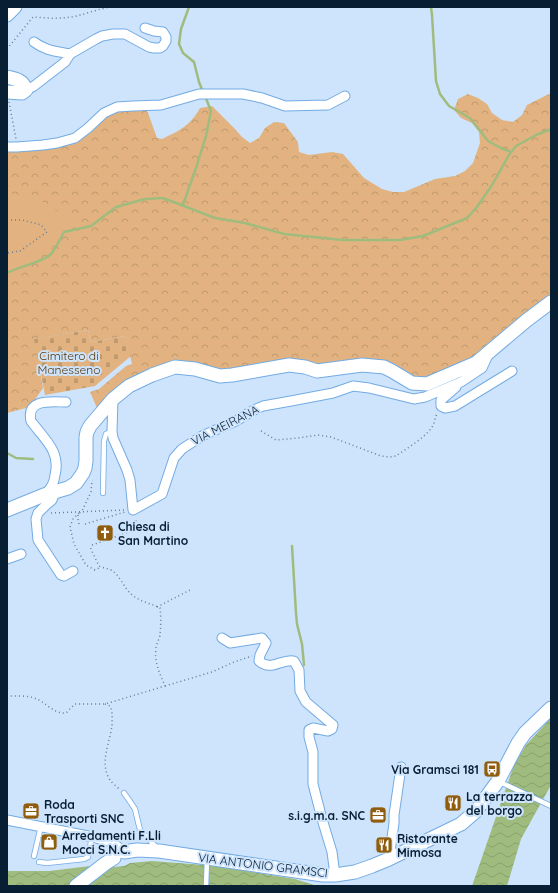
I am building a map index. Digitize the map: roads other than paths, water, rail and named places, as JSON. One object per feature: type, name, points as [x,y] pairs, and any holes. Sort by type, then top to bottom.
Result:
[{"type":"street","points":[[7,15],[15,7]]},
{"type":"street","points":[[7,92],[22,93],[34,86],[65,62],[70,54],[102,36],[125,34],[149,47],[160,48],[163,46],[166,41],[166,37],[162,32],[145,28]]},
{"type":"street","points":[[34,42],[46,49],[70,54]]},
{"type":"street","points":[[7,77],[22,82],[25,85],[26,90]]},
{"type":"street","points":[[7,147],[57,143],[75,138],[104,114],[117,107],[161,105],[199,94],[243,94],[262,98],[285,106],[328,105],[344,96]]},
{"type":"street","points":[[7,510],[68,488],[76,483],[83,473],[86,461],[87,432],[90,426],[113,399],[129,386],[152,375],[175,367],[195,369],[220,376],[232,376],[289,365],[317,371],[362,365],[384,368],[412,383],[427,384],[476,363],[551,302]]},
{"type":"street","name":"VIA MEIRANA","points":[[489,353],[482,368],[461,382],[441,400],[441,406],[445,408],[455,406],[512,371]]},
{"type":"street","name":"VIA MEIRANA","points":[[112,431],[113,438],[130,480],[133,510],[162,494],[174,458],[182,448],[202,436],[236,421],[264,406],[333,393],[353,386],[369,388],[414,399],[425,397],[461,382]]},
{"type":"street","points":[[112,431],[113,399]]},
{"type":"street","points":[[66,402],[39,403],[35,405],[30,416],[31,420],[49,444],[57,466],[54,483],[50,494],[52,500],[38,513],[36,519],[38,540],[61,575],[64,576],[73,571]]},
{"type":"street","points":[[7,559],[21,554]]},
{"type":"street","points":[[222,638],[230,643],[262,638],[266,643],[261,652],[259,661],[263,665],[268,666],[290,660],[294,661],[300,670],[300,691],[306,702],[333,725],[332,729],[328,731],[314,728],[309,730],[309,737],[313,752],[313,784],[332,852],[335,875]]},
{"type":"street","name":"VIA ANTONIO GRAMSCI","points":[[115,855],[137,850],[159,851],[207,861],[323,875],[355,872],[389,859],[461,824],[476,811],[501,782],[518,743],[540,717],[551,708]]},
{"type":"street","points":[[389,859],[401,767]]},
{"type":"street","points":[[7,820],[111,842],[115,855],[76,886]]},
{"type":"lane","points":[[103,493],[104,441],[106,434],[112,431]]},
{"type":"lane","points":[[501,782],[551,806]]},
{"type":"lane","points":[[124,793],[135,809],[140,830],[159,851]]},
{"type":"lane","points":[[34,856],[41,826]]},
{"type":"lane","points":[[39,862],[47,863],[84,859],[88,857],[92,837]]},
{"type":"lane","points":[[206,886],[207,861]]},
{"type":"water","points":[[551,718],[551,785],[521,839],[507,886],[472,886],[514,765],[526,745]]},
{"type":"water","points":[[152,861],[217,866],[295,879],[317,886],[7,886],[7,871],[49,871],[90,866],[114,867],[124,866],[130,863]]},
{"type":"waterway","points":[[189,7],[181,29],[179,44],[183,53],[194,62],[203,92]]},
{"type":"waterway","points":[[431,7],[436,81],[440,94],[449,106],[470,118],[488,141],[511,152]]},
{"type":"waterway","points":[[183,205],[206,136],[211,111],[205,96]]},
{"type":"waterway","points":[[7,273],[47,257],[53,252],[64,232],[91,226],[116,207],[145,199],[163,198],[215,218],[245,223],[284,234],[342,240],[400,240],[423,236],[467,218],[477,207],[492,185],[509,155],[516,146],[551,129]]},
{"type":"waterway","points":[[7,453],[16,458],[33,459]]},
{"type":"waterway","points":[[292,546],[297,624],[302,644],[304,665]]},
{"type":"place","name":"Chiesa di San Martino","points":[[105,533]]},
{"type":"place","name":"Via Gramsci 181","points":[[492,769]]},
{"type":"place","name":"La terrazza del borgo","points":[[453,803]]},
{"type":"place","name":"Roda Trasporti SNC","points":[[31,811]]},
{"type":"place","name":"s.i.g.m.a. SNC","points":[[378,815]]},
{"type":"place","name":"Arredamenti F.Lli Mocci S.N.C.","points":[[49,842]]},
{"type":"place","name":"Ristorante Mimosa","points":[[384,845]]},
{"type":"park label","name":"Cimitero di Manesseno","points":[[69,362]]}]
